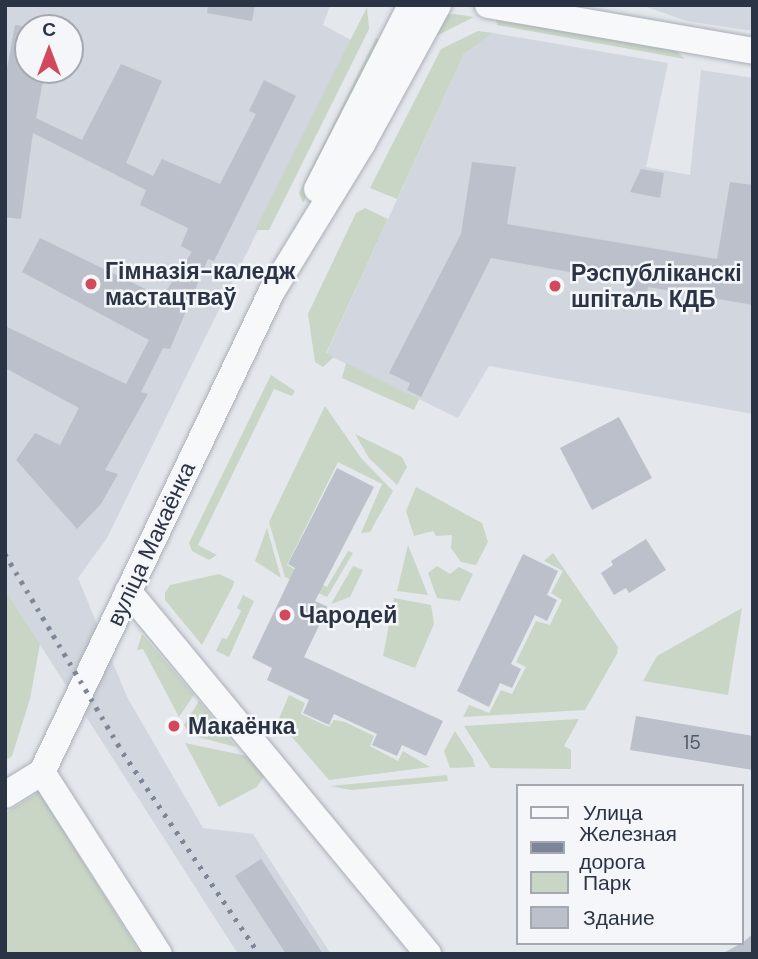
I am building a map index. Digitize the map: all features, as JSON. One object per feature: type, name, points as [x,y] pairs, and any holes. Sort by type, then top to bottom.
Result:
[{"type":"street","name":"вуліца Макаёнка","points":[[282,278],[307,210],[411,5]]},
{"type":"street","name":"вуліца Макаёнка","points":[[42,772],[244,348],[438,5]]},
{"type":"street","points":[[488,5],[753,51]]},
{"type":"street","points":[[593,5],[705,43]]},
{"type":"street","points":[[128,591],[428,954]]},
{"type":"street","points":[[5,795],[42,772],[159,954]]},
{"type":"shaded area","points":[[5,5],[330,5],[323,25],[351,40],[107,538],[78,578],[127,697],[203,828],[253,834],[331,954],[238,954],[5,590]]},
{"type":"shaded area","points":[[641,5],[753,5],[753,31],[687,21]]},
{"type":"shaded area","name":"Рэспубліканскі шпіталь КДБ","points":[[493,33],[668,63],[646,167],[690,175],[701,70],[753,78],[753,414],[489,366],[458,418],[326,354],[464,54]]},
{"type":"green space","points":[[367,7],[369,29],[269,230],[255,230]]},
{"type":"green space","points":[[447,15],[474,17],[428,40]]},
{"type":"green space","points":[[496,20],[674,49],[685,59],[497,25]]},
{"type":"green space","points":[[478,31],[493,33],[464,54],[397,199],[370,188],[441,49]]},
{"type":"green space","points":[[376,38],[382,41],[303,203],[299,193]]},
{"type":"green space","points":[[365,208],[388,219],[326,353],[334,357],[323,367],[315,362],[308,314],[356,213]]},
{"type":"green space","points":[[346,363],[419,399],[414,410],[342,378]]},
{"type":"green space","points":[[271,375],[295,391],[292,396],[274,389],[198,545],[217,555],[209,560],[192,551],[189,543]]},
{"type":"green space","points":[[325,406],[361,458],[393,491],[370,532],[361,533],[382,484],[338,462],[287,565],[327,587],[348,551],[353,553],[327,597],[285,577],[269,522]]},
{"type":"green space","points":[[355,434],[402,457],[407,467],[397,485],[369,458]]},
{"type":"green space","points":[[416,487],[482,523],[488,542],[476,565],[461,562],[451,548],[452,535],[436,536],[433,531],[414,536],[406,511]]},
{"type":"green space","points":[[267,528],[281,578],[255,561]]},
{"type":"green space","points":[[408,545],[428,595],[397,591]]},
{"type":"green space","points":[[553,553],[618,647],[617,654],[585,710],[463,717],[469,705],[489,713],[501,690],[512,694],[526,667],[516,662],[536,621],[550,625],[562,600],[551,593],[563,571],[544,561]]},
{"type":"green space","points":[[353,566],[363,570],[350,597],[331,604]]},
{"type":"green space","points":[[437,566],[450,574],[459,567],[473,574],[460,601],[437,598],[428,573]]},
{"type":"green space","points":[[219,574],[234,581],[233,586],[202,645],[165,600],[165,593],[170,585]]},
{"type":"green space","points":[[5,590],[40,644],[30,699],[12,756],[5,761]]},
{"type":"green space","points":[[243,595],[254,601],[229,657],[216,651],[222,638],[227,639],[241,611],[237,608]]},
{"type":"green space","points":[[394,598],[431,605],[434,624],[415,668],[383,656]]},
{"type":"green space","points":[[742,608],[728,695],[643,681],[657,656]]},
{"type":"green space","points":[[142,634],[194,695],[179,717],[143,649],[137,650]]},
{"type":"green space","points":[[289,695],[305,703],[301,714],[329,727],[334,720],[345,722],[374,736],[370,746],[398,761],[403,751],[430,767],[329,780],[278,721]]},
{"type":"green space","points":[[199,701],[236,747],[190,735],[184,725]]},
{"type":"green space","points":[[579,719],[564,746],[571,750],[571,769],[491,768],[464,726]]},
{"type":"green space","points":[[455,731],[473,759],[475,767],[450,768],[444,751]]},
{"type":"green space","points":[[185,743],[247,756],[265,775],[257,787],[219,807]]},
{"type":"green space","points":[[447,775],[448,781],[351,790],[330,786]]},
{"type":"green space","points":[[39,792],[141,954],[5,954],[5,813]]},
{"type":"building","points":[[208,5],[255,5],[252,21],[207,13]]},
{"type":"building","name":"Гімназія-каледж мастацтваў","points":[[14,30],[14,84],[42,84],[36,118],[82,140],[121,64],[162,81],[126,163],[153,176],[162,159],[220,184],[256,114],[249,111],[264,80],[296,96],[214,261],[208,259],[170,349],[163,348],[141,392],[148,394],[105,470],[118,474],[101,504],[77,529],[16,460],[35,433],[60,445],[79,408],[5,368],[5,326],[126,384],[149,340],[22,272],[40,238],[162,297],[192,252],[181,246],[188,228],[140,205],[146,190],[33,133],[21,219],[5,217],[5,79]]},
{"type":"building","points":[[472,162],[516,167],[507,224],[717,259],[730,182],[753,185],[753,305],[648,287],[646,298],[629,294],[631,283],[491,258],[421,397],[407,390],[410,383],[389,373],[461,234]]},
{"type":"building","points":[[641,169],[664,173],[660,198],[630,192]]},
{"type":"building","points":[[619,417],[652,478],[592,510],[560,448]]},
{"type":"building","points":[[337,468],[374,487],[315,601],[328,607],[304,657],[443,721],[426,756],[402,745],[397,756],[372,745],[377,734],[334,714],[329,725],[303,713],[309,700],[267,680],[272,668],[252,658],[295,568],[288,564]]},
{"type":"building","points":[[646,539],[666,570],[629,593],[626,588],[614,595],[601,573],[613,565],[611,561]]},
{"type":"building","points":[[523,554],[558,571],[547,595],[557,600],[547,621],[535,615],[511,664],[521,669],[512,688],[500,683],[489,707],[457,691]]},
{"type":"building","points":[[636,716],[753,736],[753,770],[630,750]]},
{"type":"building","points":[[261,859],[323,954],[286,954],[235,876]]},
{"type":"building","points":[[753,934],[753,954],[721,954],[738,945],[744,945],[744,941]]},
{"type":"railway","points":[[5,554],[123,753],[259,954]]},
{"type":"place","name":"Гімназія-каледж мастацтваў","points":[[91,284]]},
{"type":"place","name":"Рэспубліканскі шпіталь КДБ","points":[[555,286]]},
{"type":"place","name":"Чародей","points":[[285,615]]},
{"type":"place","name":"Макаёнка","points":[[174,726]]}]
